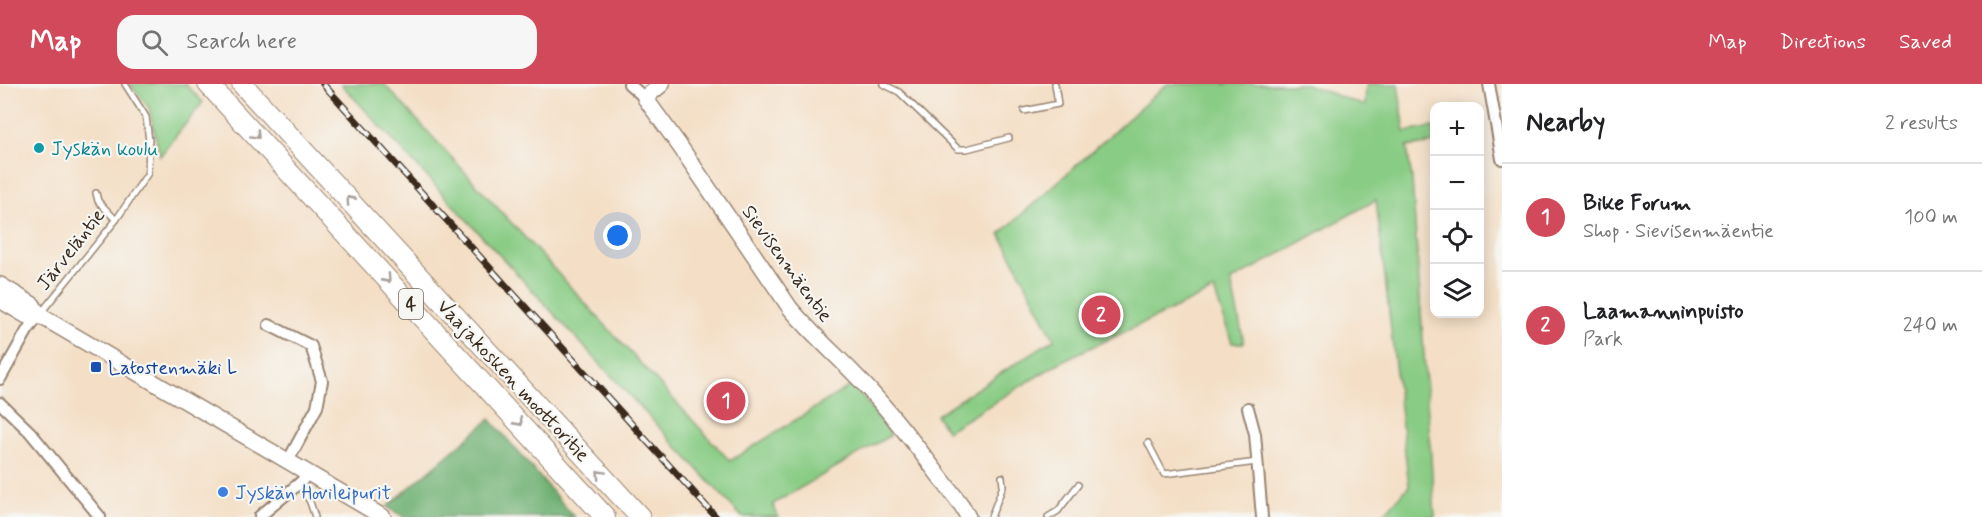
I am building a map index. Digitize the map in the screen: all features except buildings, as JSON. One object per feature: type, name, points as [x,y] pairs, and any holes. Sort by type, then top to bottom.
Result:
[{"type":"highway","name":"Vaajakosken moottoritie","points":[[208,84],[605,517]]},
{"type":"highway","name":"Vaajakosken moottoritie","points":[[242,84],[640,517]]},
{"type":"street","points":[[629,84],[645,99],[662,84]]},
{"type":"street","points":[[1489,84],[1502,159]]},
{"type":"street","name":"Sievisenmäentie","points":[[645,99],[790,308],[808,330],[890,414],[962,506],[968,517]]},
{"type":"street","points":[[0,285],[33,305],[39,315],[288,460],[303,478],[383,517]]},
{"type":"street","points":[[0,300],[27,316],[39,315]]},
{"type":"street","name":"Järveläntie","points":[[0,379],[27,331],[39,315]]},
{"type":"street","points":[[269,325],[311,346],[322,381],[317,407],[288,460]]},
{"type":"street","points":[[0,403],[30,432],[100,517]]},
{"type":"street","points":[[1248,408],[1255,434],[1262,517]]},
{"type":"street","points":[[260,516],[303,478]]},
{"type":"lane","name":"Järveläntie","points":[[39,315],[116,220],[148,173],[149,141],[146,117],[125,84]]},
{"type":"lane","points":[[883,84],[899,92],[958,148],[968,149],[1009,138]]},
{"type":"lane","points":[[1024,111],[1058,104],[1055,84]]},
{"type":"lane","points":[[96,193],[98,201],[116,220]]},
{"type":"lane","points":[[1149,443],[1164,474],[1257,462]]},
{"type":"lane","points":[[992,517],[1003,486],[1002,477]]},
{"type":"lane","points":[[303,478],[315,517]]},
{"type":"lane","points":[[1048,517],[1058,511],[1078,485]]},
{"type":"green space","points":[[130,84],[185,84],[203,102],[160,156],[149,108]]},
{"type":"green space","points":[[341,84],[384,84],[730,461],[853,384],[891,435],[773,504],[778,517],[742,517]]},
{"type":"green space","points":[[1167,84],[1306,84],[1365,106],[1366,84],[1398,84],[1405,132],[1430,128],[1430,144],[1407,147],[1412,179],[1435,517],[1381,517],[1409,486],[1376,200],[1231,281],[1244,343],[1232,343],[1214,290],[1064,360],[947,431],[936,415],[1054,339],[1000,234]]},
{"type":"green space","points":[[490,419],[574,517],[404,517],[387,507]]},
{"type":"railway","points":[[323,84],[716,517]]},
{"type":"place","name":"Jyskän koulu","points":[[39,148]]},
{"type":"place","name":"Laamanninpuisto","points":[[1101,315]]},
{"type":"place","name":"Latostenmäki L","points":[[96,367]]},
{"type":"place","name":"Bike Forum","points":[[726,401]]},
{"type":"place","name":"Jyskän Hovileipurit","points":[[223,492]]}]
